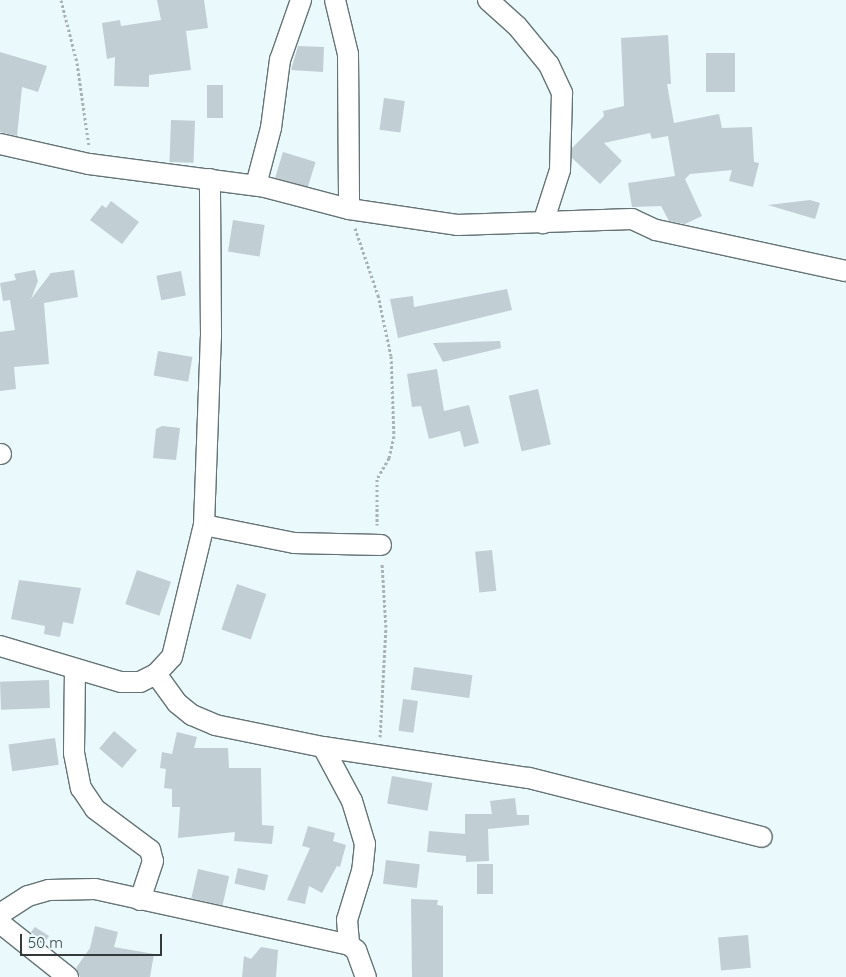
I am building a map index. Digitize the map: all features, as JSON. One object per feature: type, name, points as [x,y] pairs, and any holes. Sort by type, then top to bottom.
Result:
[{"type":"street","points":[[256,185],[272,128],[280,60],[301,0]]},
{"type":"street","points":[[335,0],[348,54],[349,209]]},
{"type":"street","points":[[488,0],[517,26],[549,65],[562,93],[560,170],[543,223]]},
{"type":"street","points":[[0,144],[89,164],[256,185],[349,209],[456,225],[632,219],[656,230],[846,271]]},
{"type":"street","points":[[0,646],[121,682],[140,682],[156,674],[172,657],[204,524],[211,336],[210,179]]},
{"type":"street","points":[[204,524],[294,543],[381,545]]},
{"type":"street","points":[[76,669],[74,753],[81,788],[94,809],[150,850],[152,860],[140,900]]},
{"type":"street","points":[[156,674],[192,715],[215,725],[323,747],[379,753],[529,778],[762,837]]},
{"type":"street","points":[[323,747],[352,801],[365,844],[362,871],[347,920],[348,945]]},
{"type":"street","points":[[0,914],[28,896],[66,888],[95,889],[348,945],[356,950],[366,977]]},
{"type":"street","points":[[0,922],[68,977]]},
{"type":"path","points":[[61,0],[82,91],[89,164]]},
{"type":"path","points":[[349,209],[378,295],[391,356],[394,436],[389,458],[377,480],[375,512],[381,545],[386,627],[379,753]]},
{"type":"building","points":[[157,0],[204,0],[208,28],[186,31],[191,70],[149,75],[149,87],[114,86],[115,57],[107,59],[102,23],[120,20],[121,26],[161,20]]},
{"type":"building","points":[[668,35],[671,84],[667,84],[674,123],[719,114],[722,128],[752,127],[754,162],[759,163],[753,187],[729,181],[732,170],[690,174],[685,179],[702,216],[685,224],[669,221],[661,206],[632,207],[628,183],[675,176],[668,136],[652,139],[650,133],[604,143],[622,161],[600,184],[572,158],[572,148],[604,116],[603,111],[624,106],[621,38]]},
{"type":"building","points":[[298,46],[324,47],[323,72],[291,70]]},
{"type":"building","points":[[0,52],[47,66],[38,92],[22,87],[17,136],[0,132]]},
{"type":"building","points":[[706,53],[735,53],[735,92],[706,92]]},
{"type":"building","points":[[207,85],[223,85],[223,118],[207,118]]},
{"type":"building","points":[[384,98],[405,101],[400,133],[380,130]]},
{"type":"building","points":[[171,120],[195,121],[194,163],[170,162]]},
{"type":"building","points":[[283,152],[316,162],[308,188],[275,178]]},
{"type":"building","points":[[810,200],[820,203],[815,219],[768,205]]},
{"type":"building","points":[[111,201],[139,222],[122,244],[90,220],[102,205],[106,208]]},
{"type":"building","points":[[233,220],[265,225],[260,257],[228,252]]},
{"type":"building","points":[[35,270],[38,281],[31,299],[51,273],[74,270],[78,297],[44,303],[49,364],[14,367],[16,389],[0,391],[0,332],[15,330],[10,300],[3,301],[0,283],[16,280],[14,274]]},
{"type":"building","points":[[181,271],[186,296],[161,300],[156,276]]},
{"type":"building","points":[[507,289],[512,310],[398,338],[390,299],[413,296],[414,307]]},
{"type":"building","points":[[500,341],[501,348],[443,362],[433,343]]},
{"type":"building","points":[[158,351],[192,357],[188,382],[154,376]]},
{"type":"building","points":[[437,369],[444,411],[469,405],[479,443],[464,447],[460,431],[429,439],[421,406],[412,407],[407,374]]},
{"type":"building","points":[[538,389],[551,445],[522,451],[509,396]]},
{"type":"building","points":[[162,426],[180,428],[176,460],[153,458],[156,429]]},
{"type":"building","points":[[492,550],[496,591],[479,593],[475,552]]},
{"type":"building","points":[[137,570],[171,582],[159,616],[125,604]]},
{"type":"building","points":[[19,580],[81,588],[73,624],[63,622],[60,637],[44,634],[45,626],[11,619]]},
{"type":"building","points":[[237,584],[266,594],[251,639],[221,629]]},
{"type":"building","points":[[414,667],[472,675],[469,698],[411,690]]},
{"type":"building","points":[[49,680],[50,708],[1,710],[0,682]]},
{"type":"building","points":[[403,699],[418,701],[413,733],[399,731]]},
{"type":"building","points":[[114,731],[137,750],[122,768],[99,749]]},
{"type":"building","points":[[177,732],[197,737],[194,748],[228,748],[229,768],[261,768],[262,825],[274,826],[272,844],[234,841],[235,832],[178,838],[180,807],[172,807],[172,789],[164,788],[166,769],[160,768],[162,752],[172,754]]},
{"type":"building","points":[[55,738],[59,765],[12,771],[8,745]]},
{"type":"building","points":[[392,776],[432,783],[428,811],[387,804]]},
{"type":"building","points":[[515,798],[517,815],[529,815],[529,825],[488,829],[489,861],[466,862],[466,856],[427,852],[429,831],[465,834],[465,814],[492,814],[490,801]]},
{"type":"building","points":[[308,826],[335,833],[333,841],[346,845],[340,867],[337,866],[322,893],[309,886],[305,904],[287,900],[310,848],[302,846]]},
{"type":"building","points":[[386,860],[420,864],[417,888],[383,884]]},
{"type":"building","points":[[477,864],[493,864],[493,894],[477,894]]},
{"type":"building","points":[[238,868],[268,875],[265,891],[234,884]]},
{"type":"building","points":[[198,869],[229,876],[222,905],[191,898]]},
{"type":"building","points":[[411,899],[438,900],[437,905],[443,906],[443,977],[412,977]]},
{"type":"building","points":[[95,926],[118,932],[114,947],[154,954],[150,977],[80,977],[76,968],[90,948]]},
{"type":"building","points":[[35,927],[49,936],[44,943],[31,932]]},
{"type":"building","points":[[748,935],[751,968],[721,970],[718,938]]},
{"type":"building","points":[[261,947],[278,950],[276,977],[242,977],[244,956],[251,959]]}]
